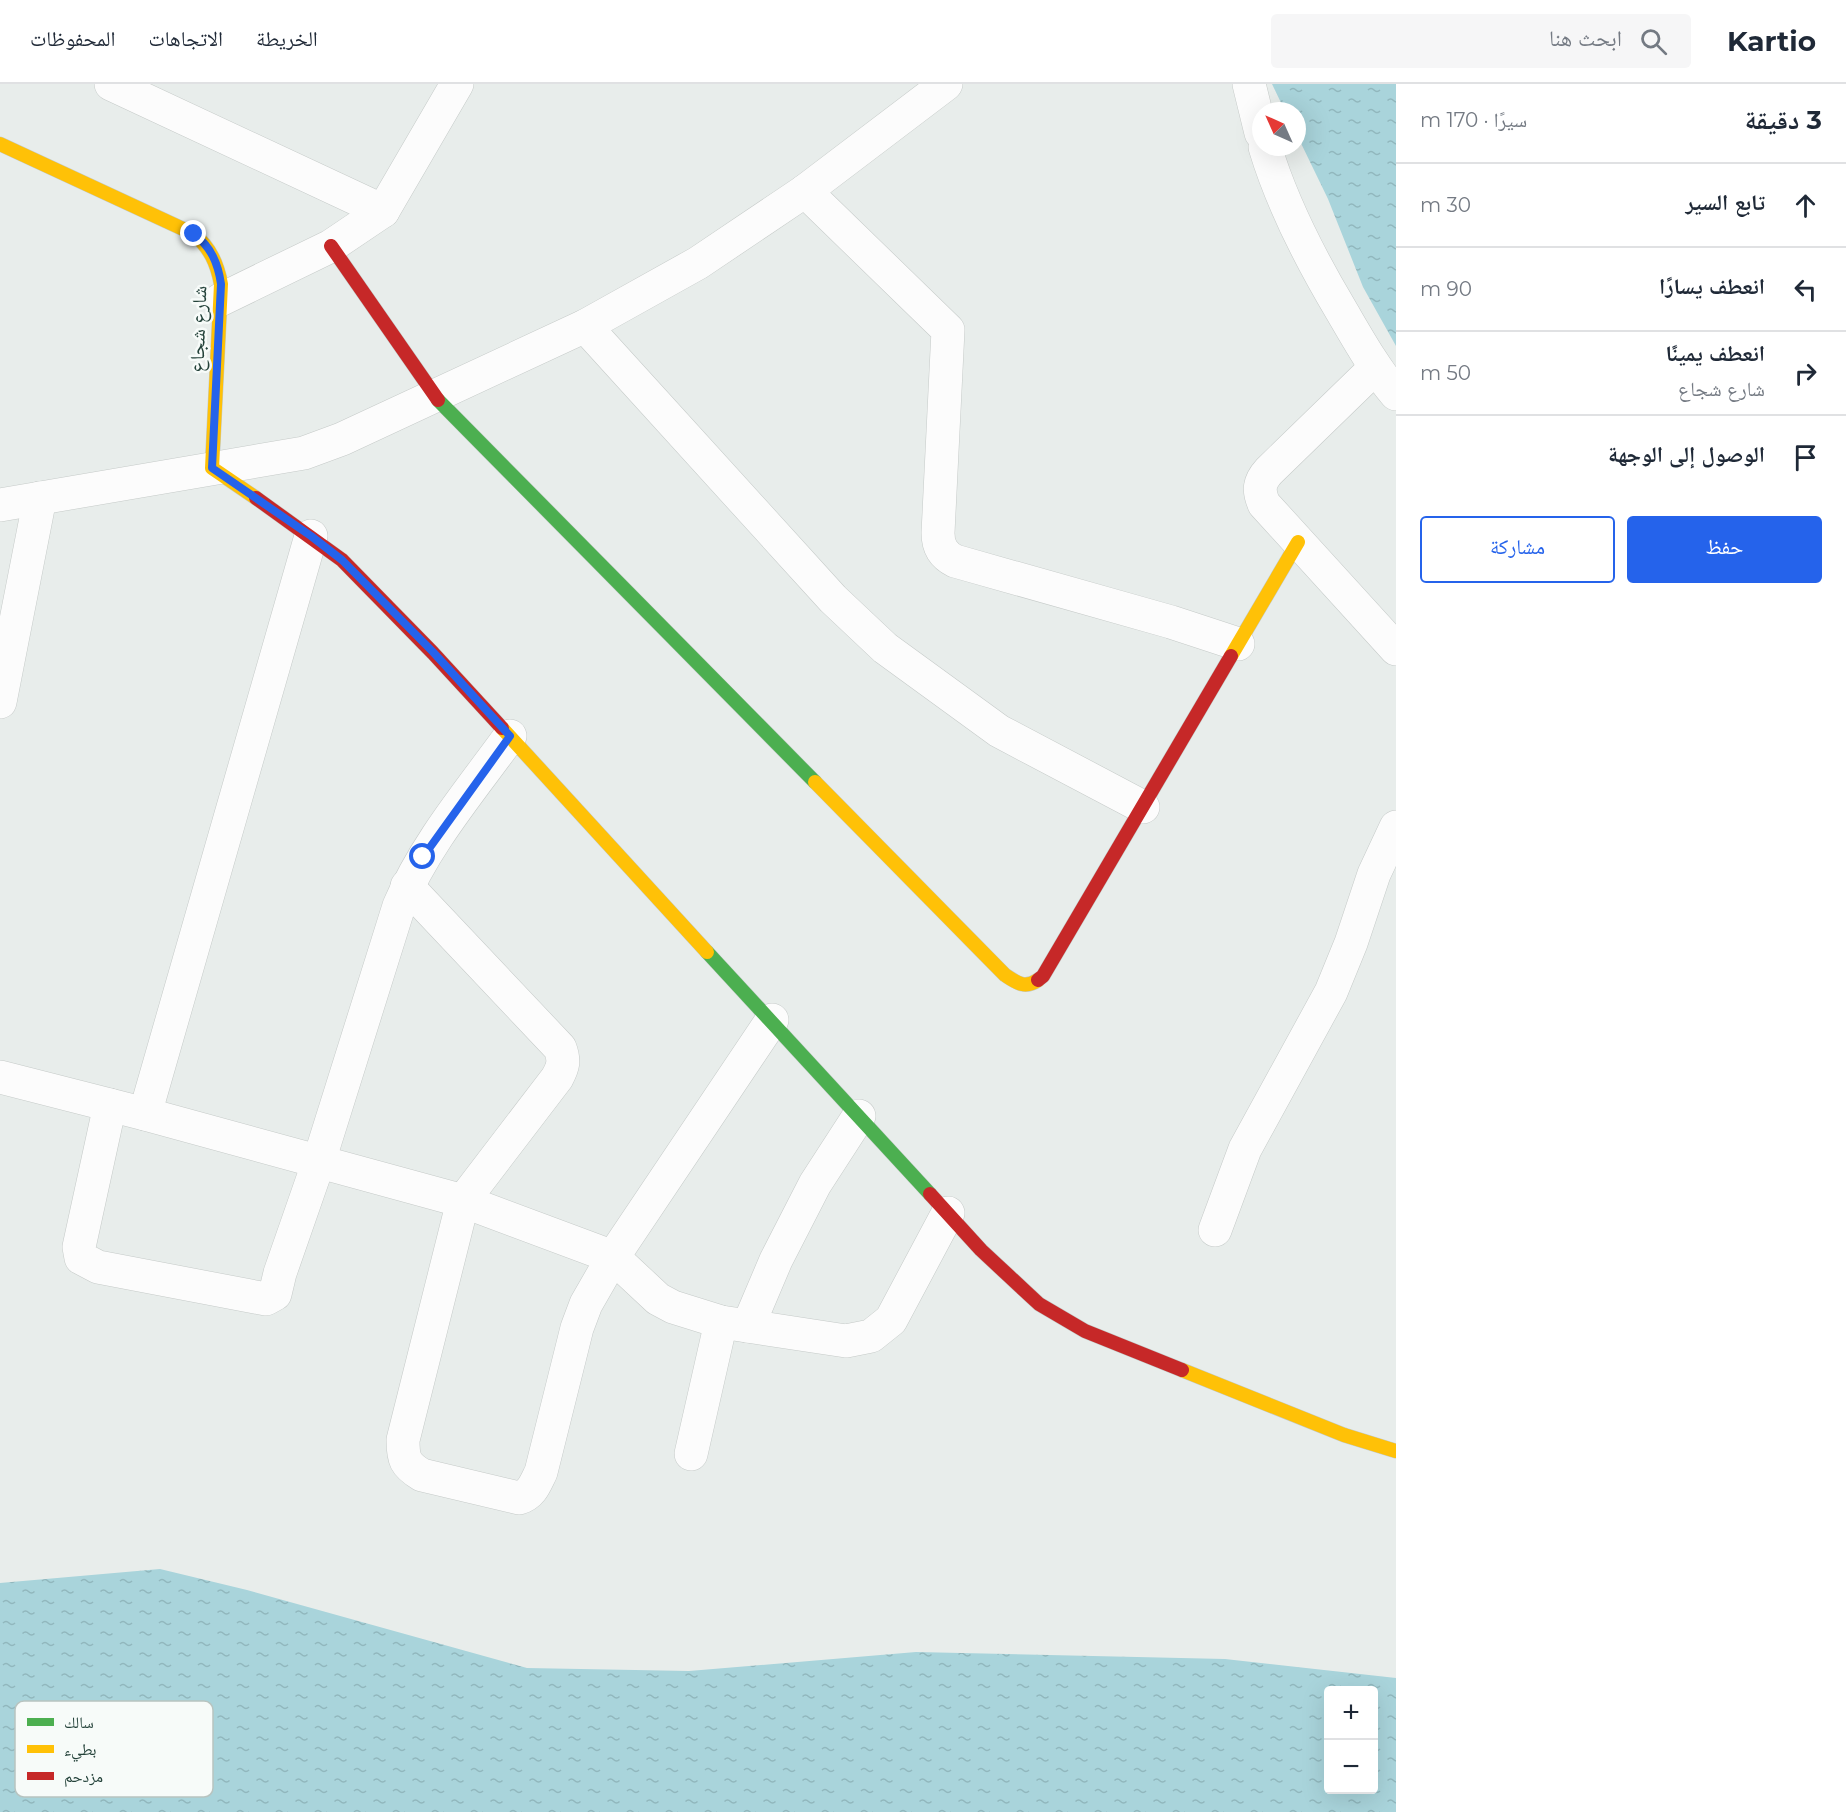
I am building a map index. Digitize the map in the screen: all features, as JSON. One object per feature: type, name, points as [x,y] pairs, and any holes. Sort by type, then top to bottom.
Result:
[{"type":"street","points":[[111,84],[383,211]]},
{"type":"street","points":[[220,300],[331,246],[383,211],[457,84]]},
{"type":"street","points":[[0,505],[304,453],[342,439],[585,326],[698,263],[804,191],[946,84]]},
{"type":"street","points":[[1249,84],[1253,102]]},
{"type":"street","name":"شارع شجاع","points":[[0,144],[194,234],[205,242],[219,270],[221,284],[212,468]]},
{"type":"street","points":[[1268,156],[1273,174],[1313,264],[1375,368],[1396,394]]},
{"type":"street","points":[[804,191],[948,330],[938,532],[938,542],[948,558],[1171,622],[1238,644]]},
{"type":"street","points":[[331,246],[434,396],[1005,975],[1017,984],[1028,986],[1036,984],[1043,976],[1298,542]]},
{"type":"street","points":[[585,326],[833,598],[885,648],[999,731],[1143,807]]},
{"type":"street","points":[[1375,368],[1261,479],[1259,493],[1264,504],[1396,649]]},
{"type":"street","points":[[212,468],[342,560],[433,652],[981,1250],[1039,1304],[1084,1331],[1344,1435],[1396,1451]]},
{"type":"street","points":[[0,702],[40,498]]},
{"type":"street","points":[[145,1114],[311,536]]},
{"type":"street","points":[[110,1105],[79,1247],[81,1258],[98,1267],[266,1299],[275,1294],[279,1273],[319,1161],[407,886],[423,857],[510,736]]},
{"type":"street","points":[[1215,1230],[1245,1149],[1331,992],[1351,943],[1374,874],[1396,827]]},
{"type":"street","points":[[407,886],[560,1048],[564,1058],[563,1067],[556,1078],[463,1201],[403,1440],[403,1456],[410,1468],[422,1475],[519,1498],[526,1496],[532,1490],[541,1472],[577,1328],[586,1304],[613,1257],[772,1020]]},
{"type":"street","points":[[0,1077],[463,1201],[613,1257],[658,1299],[673,1307],[734,1324],[846,1341],[871,1336],[891,1320],[948,1213]]},
{"type":"street","points":[[691,1454],[734,1324],[776,1260],[810,1193],[859,1116]]},
{"type":"water","points":[[1272,84],[1396,84],[1396,346],[1363,287],[1328,199],[1306,154],[1306,102],[1281,102]]},
{"type":"water","points":[[160,1569],[247,1590],[527,1668],[689,1671],[916,1652],[1225,1659],[1396,1678],[1396,1812],[0,1812],[0,1583]]},
{"type":"traffic: fast","points":[[438,400],[815,782]]},
{"type":"traffic: fast","points":[[707,952],[930,1194]]},
{"type":"traffic: slow","points":[[0,144],[194,234],[209,250],[221,284],[212,468],[256,498]]},
{"type":"traffic: slow","points":[[1231,656],[1298,542]]},
{"type":"traffic: slow","points":[[502,728],[707,952]]},
{"type":"traffic: slow","points":[[815,782],[1005,975],[1025,984],[1038,980]]},
{"type":"traffic: slow","points":[[1182,1370],[1344,1435],[1396,1451]]},
{"type":"traffic: jam","points":[[331,246],[438,400]]},
{"type":"traffic: jam","points":[[256,498],[342,560],[502,728]]},
{"type":"traffic: jam","points":[[1038,980],[1043,976],[1231,656]]},
{"type":"traffic: jam","points":[[930,1194],[981,1250],[1039,1304],[1085,1331],[1182,1370]]},
{"type":"route","points":[[194,234],[205,242],[213,255],[221,284],[212,468],[342,560],[433,652],[510,736],[423,857]]}]
